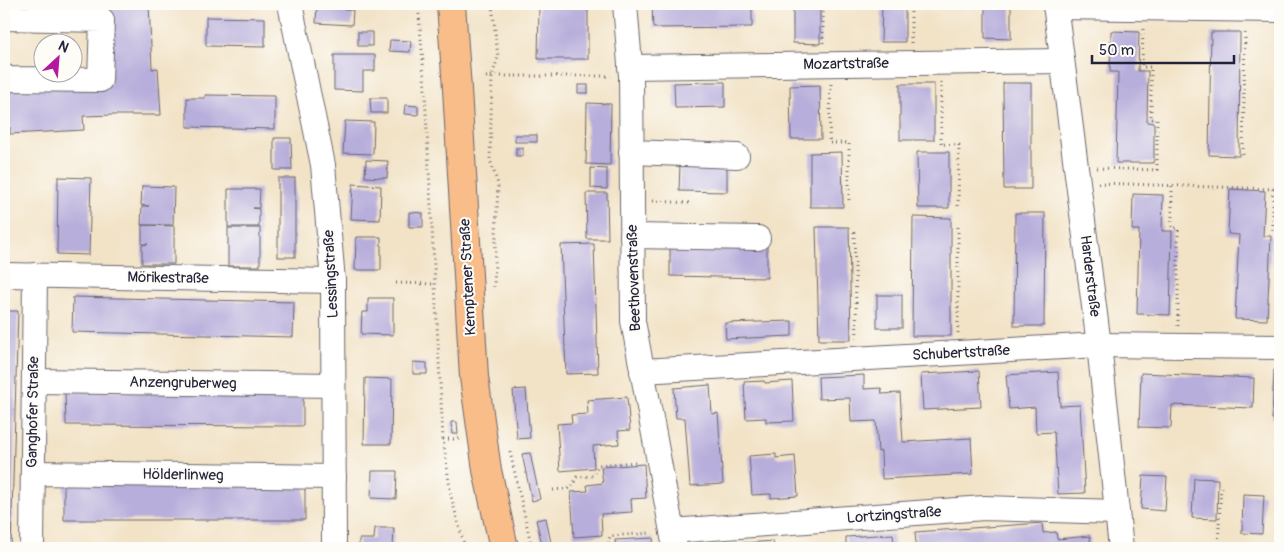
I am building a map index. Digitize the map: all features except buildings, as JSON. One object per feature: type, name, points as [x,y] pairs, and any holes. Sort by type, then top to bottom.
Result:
[{"type":"main road","name":"Kemptener Straße","points":[[451,4],[474,377],[487,470],[504,548]]},
{"type":"street","name":"Lessingstraße","points":[[290,4],[323,165],[333,281],[334,548]]},
{"type":"street","name":"Beethovenstraße","points":[[625,4],[631,71],[633,321],[673,540]]},
{"type":"street","points":[[1055,5],[1280,10]]},
{"type":"street","name":"Harderstraße","points":[[1055,5],[1099,345],[1121,548]]},
{"type":"street","points":[[4,18],[102,20],[100,80],[8,79],[4,76]]},
{"type":"street","name":"Mozartstraße","points":[[631,71],[827,64],[1062,61]]},
{"type":"street","points":[[632,152],[737,156]]},
{"type":"street","points":[[632,236],[758,238]]},
{"type":"street","name":"Mörikestraße","points":[[4,275],[333,281]]},
{"type":"street","name":"Ganghofer Straße","points":[[32,548],[35,275]]},
{"type":"street","name":"Schubertstraße","points":[[642,371],[1099,345],[1278,347]]},
{"type":"street","name":"Anzengruberweg","points":[[34,381],[333,385]]},
{"type":"street","name":"Hölderlinweg","points":[[33,473],[334,477]]},
{"type":"street","name":"Lortzingstraße","points":[[673,540],[984,508],[1117,512]]},
{"type":"path","points":[[418,4],[424,73],[444,439],[451,496],[465,548]]},
{"type":"path","points":[[492,4],[498,57],[492,76],[490,160],[498,184],[493,294]]},
{"type":"path","points":[[823,4],[829,143],[849,143],[849,201]]},
{"type":"path","points":[[910,63],[912,4]]},
{"type":"path","points":[[1077,175],[1157,170],[1158,119],[1151,119],[1151,67],[1142,67],[1144,8]]},
{"type":"path","points":[[1244,154],[1246,9]]},
{"type":"path","points":[[941,62],[941,144],[959,145],[958,208]]},
{"type":"path","points":[[486,78],[492,76],[631,71]]},
{"type":"path","points":[[1077,175],[1172,186],[1273,189],[1273,232],[1278,231],[1278,347]]},
{"type":"path","points":[[1172,186],[1172,228],[1178,228],[1178,346]]},
{"type":"path","points":[[632,201],[690,203]]},
{"type":"path","points":[[958,226],[958,353]]},
{"type":"path","points":[[854,232],[858,359]]},
{"type":"path","points":[[396,282],[435,284]]},
{"type":"path","points":[[444,439],[460,440]]},
{"type":"path","points":[[508,446],[532,548]]},
{"type":"path","points":[[553,490],[571,488],[577,476],[593,476],[598,464],[659,461]]},
{"type":"path","points":[[1218,548],[1221,484]]},
{"type":"path","points":[[607,548],[610,536],[673,540]]}]
